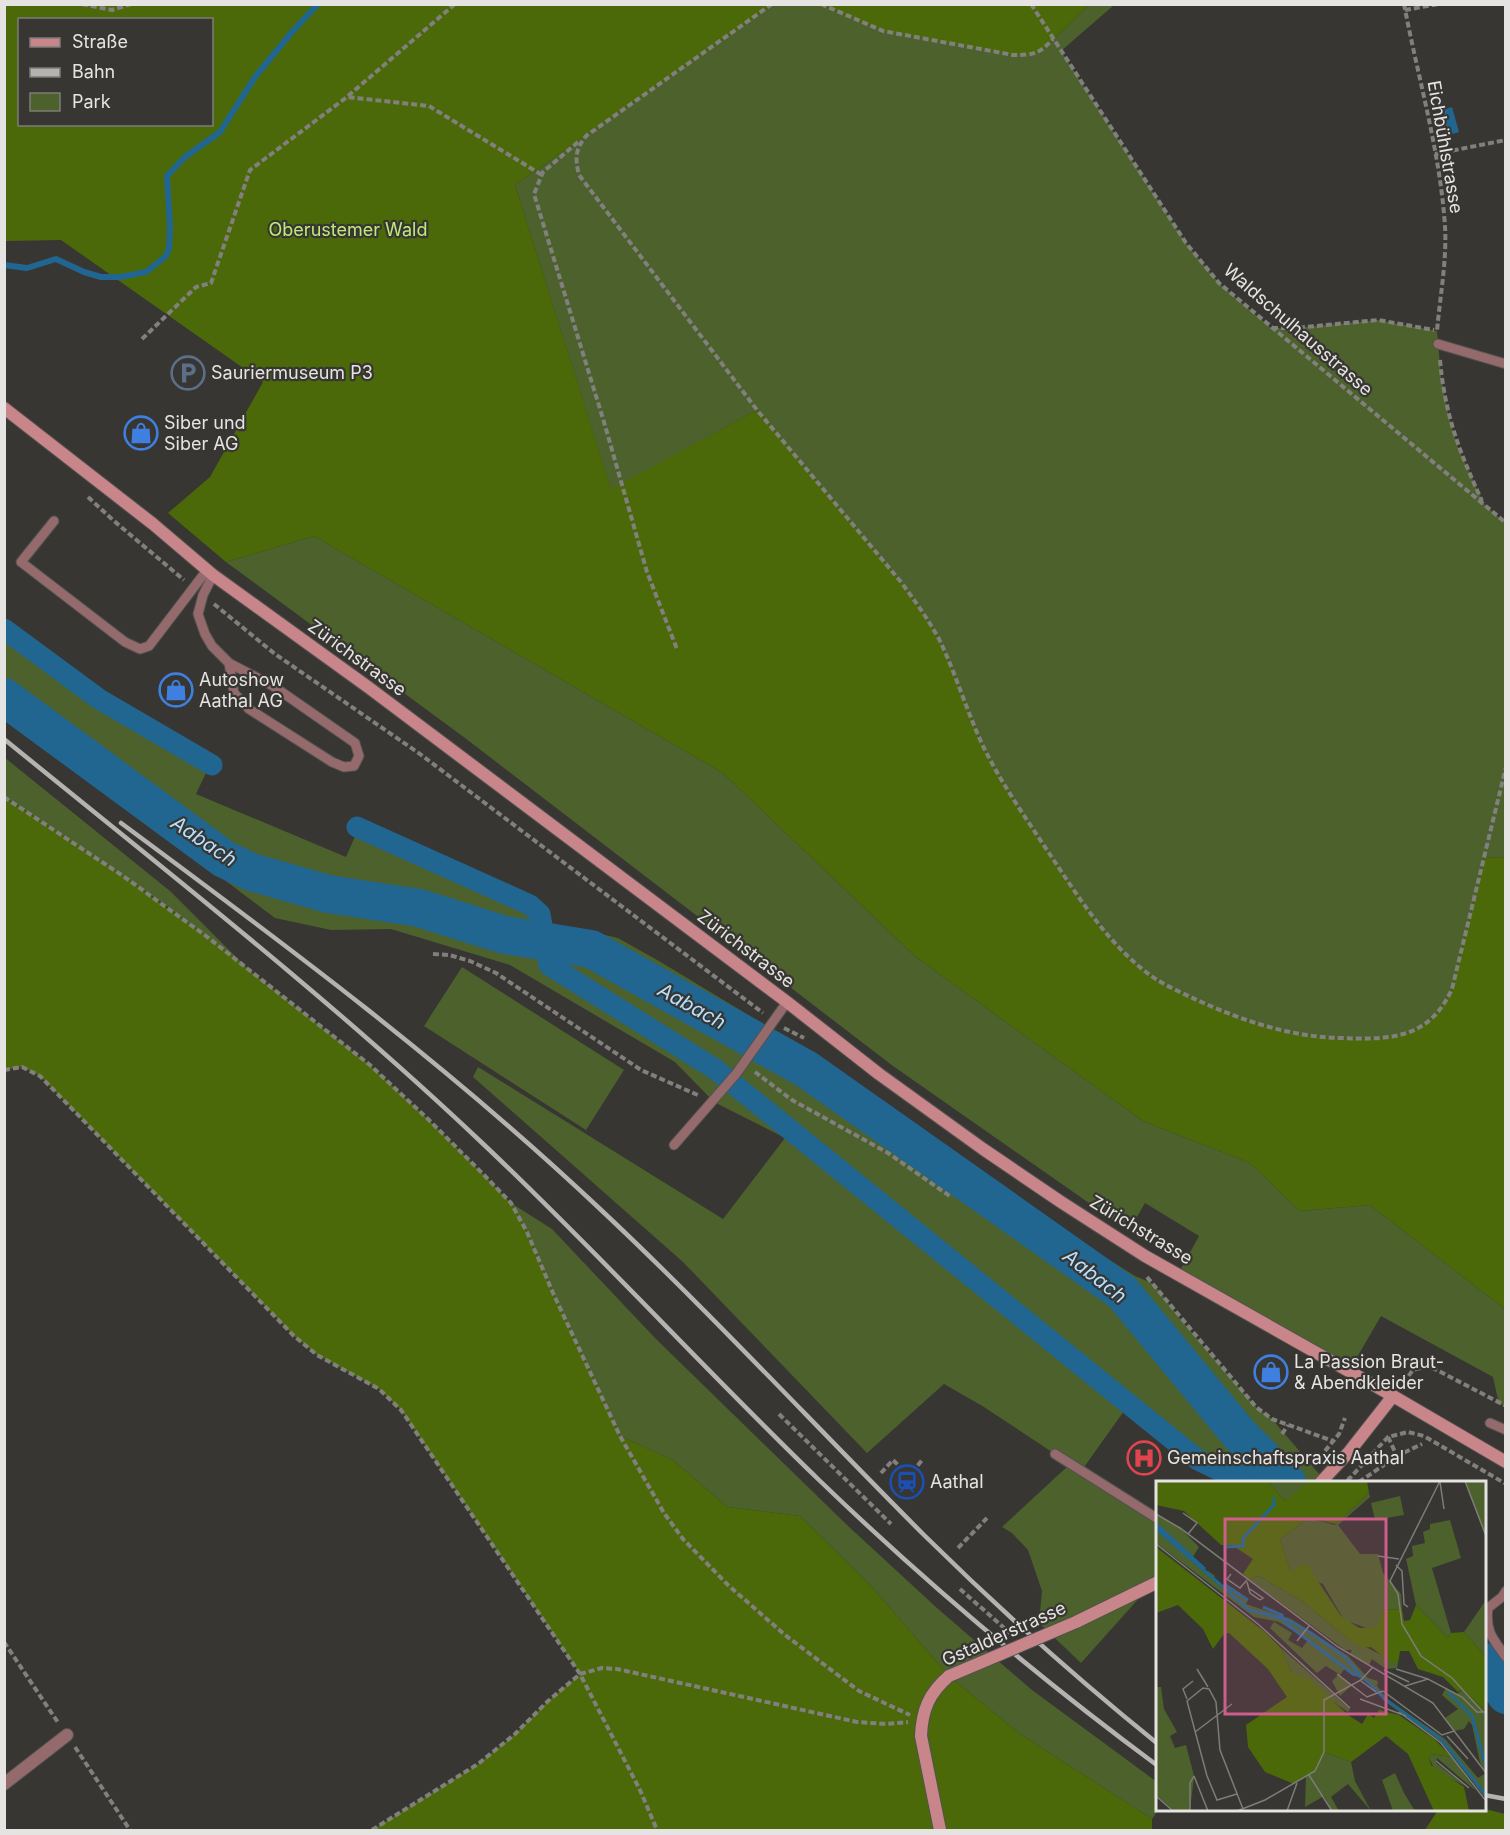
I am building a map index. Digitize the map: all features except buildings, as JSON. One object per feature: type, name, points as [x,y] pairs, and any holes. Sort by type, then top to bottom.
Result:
[{"type":"main road","name":"Zürichstrasse","points":[[4,408],[153,524],[210,573],[368,687],[787,1002],[879,1074],[983,1149],[1145,1256],[1506,1462]]},
{"type":"main road","points":[[1322,1481],[1349,1452],[1393,1396]]},
{"type":"main road","name":"Gstalderstrasse","points":[[940,1830],[921,1737],[921,1721],[926,1703],[936,1686],[949,1676],[1076,1622],[1156,1583]]},
{"type":"street","points":[[4,1784],[67,1735]]},
{"type":"lane","points":[[1438,344],[1506,364]]},
{"type":"lane","points":[[54,521],[21,562],[125,642],[140,649],[149,646],[194,588],[210,573]]},
{"type":"lane","points":[[210,573],[198,614],[205,634],[212,645],[229,663],[273,686],[355,744],[359,756],[354,766],[344,767],[332,762],[249,709],[234,693],[229,663]]},
{"type":"lane","points":[[674,1145],[726,1087],[787,1002]]},
{"type":"lane","points":[[1490,1423],[1506,1430]]},
{"type":"lane","points":[[1055,1454],[1156,1518]]},
{"type":"lane","points":[[1486,1617],[1488,1608],[1506,1591]]},
{"type":"lane","points":[[1486,1624],[1489,1634],[1506,1657]]},
{"type":"path","points":[[82,4],[112,10],[131,4]]},
{"type":"path","points":[[142,339],[195,287],[211,283],[250,170],[347,97],[455,4]]},
{"type":"path","points":[[676,649],[647,572],[534,194],[543,172],[586,136],[772,4]]},
{"type":"path","points":[[821,4],[884,31],[1013,55],[1032,55],[1044,49],[1053,39]]},
{"type":"path","name":"Waldschulhausstrasse","points":[[1031,4],[1186,243],[1219,283],[1506,523]]},
{"type":"path","points":[[1404,7],[1439,4]]},
{"type":"path","name":"Eichbühlstrasse","points":[[1404,7],[1435,154],[1442,201],[1445,252],[1437,331],[1441,376],[1454,434],[1484,504]]},
{"type":"path","points":[[347,97],[429,106],[542,175]]},
{"type":"path","points":[[586,136],[577,147],[575,158],[579,175],[757,410],[901,582],[922,611],[938,638],[986,752],[1002,780],[1089,913],[1118,947],[1147,973],[1176,991],[1216,1009],[1261,1025],[1294,1033],[1324,1038],[1361,1039],[1393,1036],[1416,1030],[1432,1020],[1444,1006],[1452,989],[1506,766]]},
{"type":"path","points":[[1435,154],[1506,140]]},
{"type":"path","points":[[1271,328],[1378,320],[1437,331]]},
{"type":"path","points":[[81,490],[194,588]]},
{"type":"path","points":[[203,595],[275,654],[420,754],[774,1021],[812,1043]]},
{"type":"path","points":[[4,797],[123,876],[206,936],[370,1065],[485,1176],[511,1203],[527,1232],[620,1436],[664,1513],[683,1539],[728,1585],[795,1642],[859,1691],[921,1721]]},
{"type":"path","points":[[433,954],[470,960],[496,973],[641,1070],[714,1102]]},
{"type":"path","points":[[744,1063],[792,1100],[888,1153],[951,1197]]},
{"type":"path","points":[[4,1070],[22,1068],[40,1076],[294,1336],[316,1354],[379,1389],[401,1410],[580,1674],[640,1790],[657,1830]]},
{"type":"path","points":[[1146,1276],[1256,1407],[1272,1419],[1333,1442]]},
{"type":"path","points":[[1393,1396],[1413,1370],[1430,1366],[1506,1407]]},
{"type":"path","points":[[779,1414],[891,1524]]},
{"type":"path","points":[[1322,1455],[1339,1434],[1345,1418]]},
{"type":"path","points":[[1282,1434],[1288,1425]]},
{"type":"path","points":[[1350,1479],[1388,1437],[1408,1432],[1424,1436],[1506,1484]]},
{"type":"path","points":[[1388,1437],[1397,1456]]},
{"type":"path","points":[[1360,1481],[1397,1456],[1422,1444]]},
{"type":"path","points":[[881,1473],[893,1460],[909,1476],[923,1460]]},
{"type":"path","points":[[958,1548],[987,1518]]},
{"type":"path","points":[[960,1589],[1022,1644]]},
{"type":"path","points":[[372,1830],[478,1764],[515,1734],[548,1701],[580,1674],[594,1670],[610,1668],[857,1722],[886,1724],[921,1721]]},
{"type":"green space","name":"Oberustemer Wald","points":[[4,5],[772,5],[515,185],[611,489],[757,410],[901,582],[926,617],[939,639],[993,765],[1024,816],[1093,916],[1117,946],[1146,972],[1171,988],[1214,1008],[1286,1031],[1322,1037],[1359,1039],[1392,1037],[1420,1027],[1443,1006],[1452,989],[1485,858],[1505,857],[1505,1309],[1370,1205],[1300,1211],[1250,1163],[1143,1121],[916,957],[723,773],[314,536],[226,562],[168,513],[210,477],[263,382],[61,240],[5,241]]},
{"type":"green space","points":[[772,5],[821,5],[842,14],[1044,49],[1089,5],[1114,5],[1061,51],[1186,243],[1219,283],[1271,328],[1378,320],[1437,331],[1441,376],[1457,445],[1484,504],[1505,523],[1505,857],[1485,858],[1452,989],[1443,1006],[1420,1027],[1392,1037],[1359,1039],[1322,1037],[1286,1031],[1232,1015],[1171,987],[1146,972],[1117,946],[1081,901],[1000,778],[986,752],[939,639],[921,610],[901,582],[757,410],[611,490],[515,185]]},
{"type":"green space","points":[[821,5],[1089,5],[1044,49],[1032,55],[1013,55],[883,31]]},
{"type":"green space","points":[[314,536],[723,773],[916,957],[1143,1121],[1250,1163],[1300,1211],[1370,1205],[1505,1309],[1505,1406],[1499,1404],[1493,1377],[1381,1316],[1349,1371],[1178,1274],[1199,1236],[1145,1203],[1129,1231],[893,1066],[465,738],[226,562]]},
{"type":"green space","points":[[4,622],[112,704],[212,760],[196,794],[346,857],[360,825],[529,899],[542,911],[546,928],[583,930],[618,938],[659,961],[811,1053],[1076,1239],[1135,1276],[1154,1284],[1181,1320],[1256,1407],[1272,1419],[1325,1481],[1228,1481],[1129,1404],[1082,1470],[1156,1518],[1156,1583],[1149,1587],[1081,1663],[1039,1623],[1042,1591],[1028,1550],[1012,1533],[1002,1527],[1070,1464],[984,1407],[944,1384],[867,1453],[683,1262],[473,1077],[478,1067],[723,1219],[785,1138],[714,1102],[675,1062],[510,965],[391,929],[331,930],[275,918],[5,714]]},
{"type":"green space","points":[[4,757],[170,891],[255,976],[164,904],[5,797]]},
{"type":"green space","points":[[4,797],[123,876],[206,936],[370,1065],[485,1176],[511,1203],[527,1232],[620,1436],[673,1460],[727,1507],[800,1516],[870,1585],[949,1676],[1020,1734],[1152,1819],[1152,1830],[372,1830],[478,1764],[515,1734],[548,1701],[580,1674],[401,1410],[379,1389],[317,1355],[294,1336],[40,1076],[22,1067],[5,1070]]},
{"type":"green space","points":[[462,967],[624,1070],[586,1130],[424,1026]]},
{"type":"green space","points":[[511,1203],[552,1229],[655,1338],[847,1525],[937,1608],[1032,1690],[1156,1781],[1157,1811],[1152,1819],[1020,1734],[949,1676],[870,1585],[800,1516],[727,1507],[673,1460],[620,1436],[527,1232]]},
{"type":"green space","points":[[1486,1642],[1505,1671],[1505,1713],[1486,1701]]},
{"type":"green space","points":[[1486,1809],[1505,1814],[1505,1830],[1425,1830],[1437,1811]]},
{"type":"water","points":[[1452,107],[1459,132],[1446,136],[1439,111]]},
{"type":"waterway","points":[[4,265],[27,268],[56,259],[101,277],[120,277],[146,272],[165,257],[169,249],[170,228],[167,176],[185,157],[220,132],[255,77],[318,4]]},
{"type":"waterway","points":[[4,629],[99,699],[212,765]]},
{"type":"waterway","name":"Aabach","points":[[4,697],[224,859],[251,872],[328,894],[419,908],[505,935],[591,949],[806,1069],[1122,1292],[1240,1435],[1286,1481]]},
{"type":"waterway","points":[[357,827],[530,905],[540,914],[549,965],[715,1069],[1198,1460],[1223,1472],[1276,1473]]},
{"type":"waterway","name":"Aabach","points":[[1486,1665],[1506,1695]]},
{"type":"railway","points":[[4,739],[364,1035],[479,1140],[776,1438],[900,1556],[984,1629],[1156,1764]]},
{"type":"railway","points":[[121,823],[366,1008],[426,1056],[542,1156],[682,1288],[952,1562],[1067,1668],[1156,1742]]},
{"type":"railway","points":[[1486,1795],[1506,1799]]},
{"type":"place","name":"Sauriermuseum P3","points":[[188,373]]},
{"type":"place","name":"Siber und Siber AG","points":[[141,433]]},
{"type":"place","name":"Autoshow Aathal AG","points":[[176,690]]},
{"type":"place","name":"La Passion Braut- & Abendkleider","points":[[1271,1372]]},
{"type":"place","name":"Gemeinschaftspraxis Aathal","points":[[1144,1458]]},
{"type":"place","name":"Aathal","points":[[907,1482]]}]
